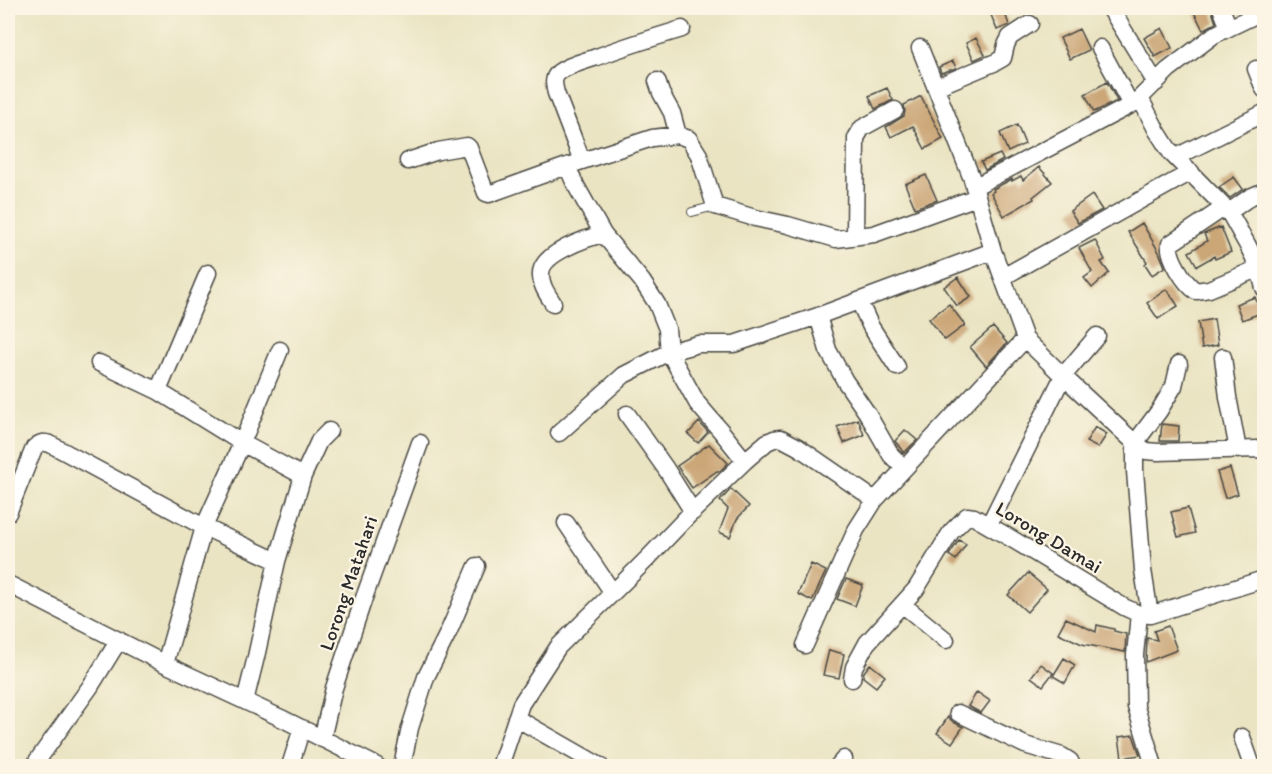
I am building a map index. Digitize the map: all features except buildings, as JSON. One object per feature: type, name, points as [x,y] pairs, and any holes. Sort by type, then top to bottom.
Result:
[{"type":"street","points":[[1110,8],[1156,83]]},
{"type":"street","points":[[1221,8],[1229,28]]},
{"type":"street","points":[[408,161],[438,151],[467,146],[486,193],[489,194],[652,138],[678,135],[689,139],[699,155],[715,207],[836,239],[874,234],[976,192],[1136,101],[1168,70],[1214,35],[1264,11]]},
{"type":"street","points":[[936,87],[1003,58],[1010,37],[1030,24]]},
{"type":"street","points":[[682,29],[570,66],[558,73],[554,85],[574,163],[575,184],[603,234],[642,281],[657,304],[667,329],[669,352],[697,403],[745,461]]},
{"type":"street","points":[[920,48],[976,192],[993,251],[1025,339],[1146,451],[1258,449],[1264,451]]},
{"type":"street","points":[[1100,48],[1171,153],[1227,210],[1259,268],[1264,288]]},
{"type":"street","points":[[1256,69],[1264,89]]},
{"type":"street","points":[[657,81],[672,113],[678,135]]},
{"type":"street","points":[[855,236],[855,138],[862,128],[895,110]]},
{"type":"street","points":[[1176,157],[1264,113]]},
{"type":"street","points":[[1003,277],[1191,172]]},
{"type":"street","points":[[1259,268],[1209,289],[1196,291],[1190,287],[1169,250],[1170,244],[1264,191]]},
{"type":"street","points":[[553,303],[543,286],[540,275],[545,263],[558,252],[585,238],[603,234]]},
{"type":"street","points":[[559,433],[624,375],[669,352],[698,344],[734,344],[818,316],[993,251]]},
{"type":"street","points":[[158,391],[208,273]]},
{"type":"street","points":[[859,301],[871,327],[897,367]]},
{"type":"street","points":[[818,316],[828,350],[845,381],[891,455],[903,468]]},
{"type":"street","points":[[989,525],[1063,376],[1097,336]]},
{"type":"street","points":[[805,645],[856,530],[875,500],[1025,339]]},
{"type":"street","points":[[165,664],[204,528],[280,350]]},
{"type":"street","points":[[1223,357],[1238,450]]},
{"type":"street","points":[[99,363],[158,391],[242,443],[303,476]]},
{"type":"street","points":[[1154,766],[1136,707],[1135,655],[1145,614],[1135,442],[1159,411],[1174,386],[1179,364]]},
{"type":"street","points":[[627,414],[693,512]]},
{"type":"street","points":[[245,701],[277,561],[303,476],[319,441],[330,431]]},
{"type":"street","points":[[500,766],[520,704],[558,647],[693,512],[767,442],[781,438],[798,447],[875,500]]},
{"type":"street","points":[[8,513],[34,448],[43,442],[204,528],[277,561]]},
{"type":"street","name":"Lorong Matahari","points":[[322,739],[334,688],[420,443]]},
{"type":"street","name":"Lorong Damai","points":[[852,679],[854,667],[867,643],[916,590],[951,532],[963,519],[970,516],[989,525],[1124,607],[1145,614]]},
{"type":"street","points":[[566,523],[613,593]]},
{"type":"street","points":[[402,766],[410,728],[426,677],[477,566]]},
{"type":"street","points":[[1145,614],[1264,579]]},
{"type":"street","points":[[8,584],[165,664],[377,766]]},
{"type":"street","points":[[902,604],[946,640]]},
{"type":"street","points":[[37,766],[37,761],[90,687],[119,640]]},
{"type":"street","points":[[958,713],[1025,745],[1062,756],[1070,761],[1072,766]]},
{"type":"street","points":[[516,718],[597,766]]},
{"type":"street","points":[[290,766],[302,728]]},
{"type":"street","points":[[1242,737],[1252,766]]},
{"type":"lane","points":[[692,212],[715,207]]}]
